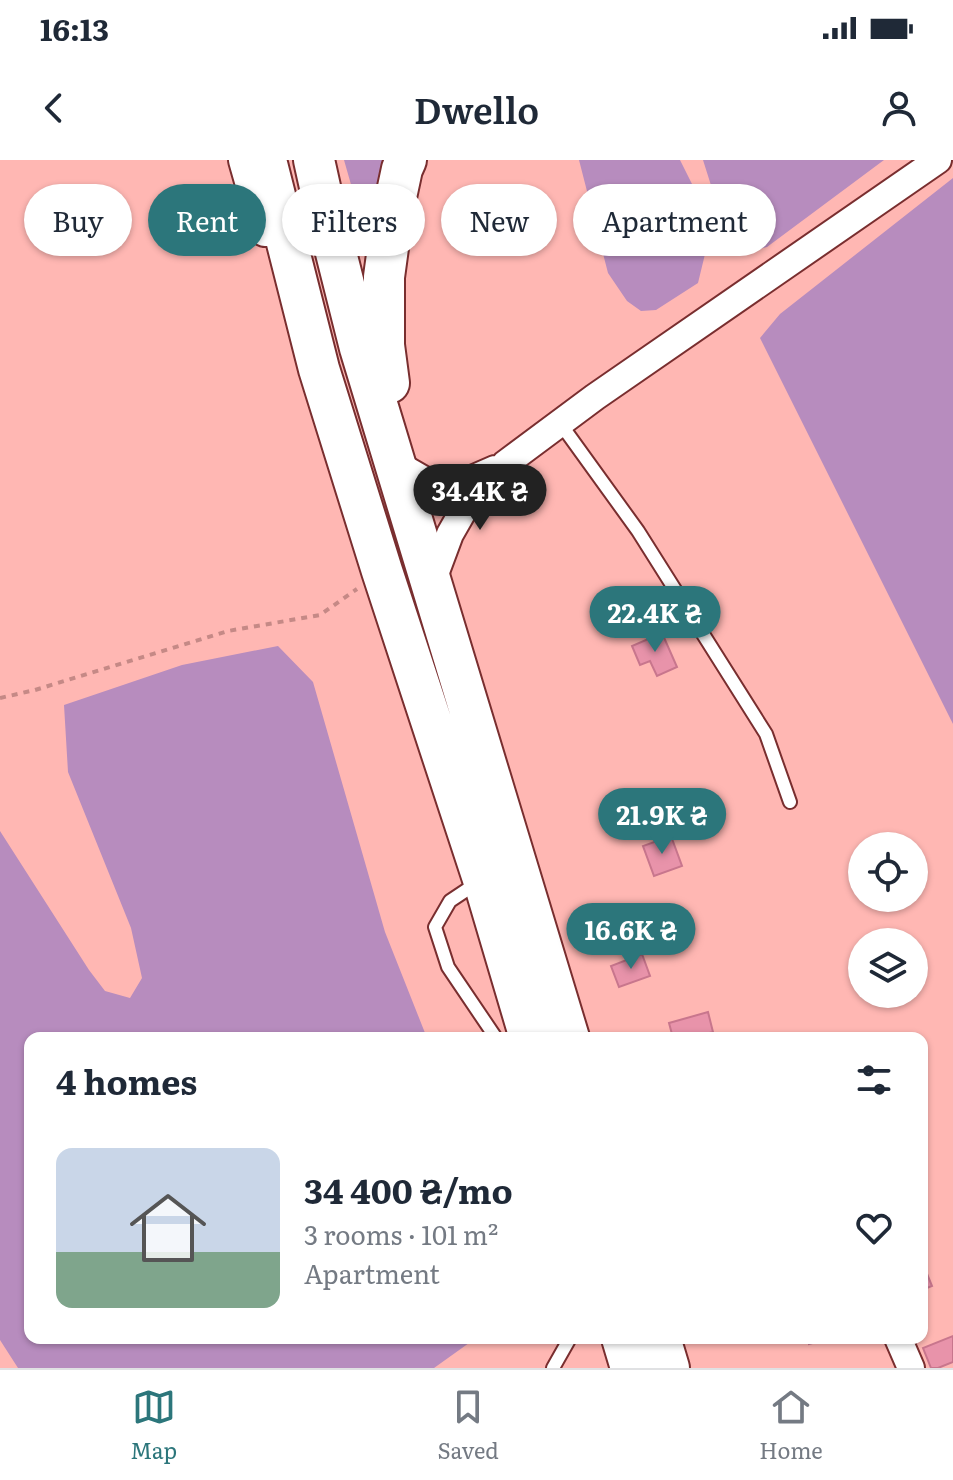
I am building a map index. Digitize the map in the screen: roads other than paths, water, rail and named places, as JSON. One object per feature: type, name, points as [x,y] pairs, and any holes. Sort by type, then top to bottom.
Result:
[{"type":"main road","points":[[266,160],[319,369],[483,879],[528,1032]]},
{"type":"main road","points":[[314,160],[360,348],[567,1032]]},
{"type":"main road","points":[[402,482],[384,345],[384,277],[393,211],[406,160]]},
{"type":"main road","points":[[624,1344],[631,1368]]},
{"type":"main road","points":[[662,1344],[669,1368]]},
{"type":"street","points":[[245,160],[261,220],[319,369]]},
{"type":"street","points":[[431,585],[450,534],[466,506],[505,464],[595,397],[938,160]]},
{"type":"street","points":[[402,482],[456,486],[505,464]]},
{"type":"street","points":[[901,1344],[911,1368]]},
{"type":"lane","points":[[560,423],[638,531],[766,734],[790,802]]},
{"type":"lane","points":[[483,879],[450,901],[435,927],[448,967],[492,1032]]},
{"type":"lane","points":[[553,1368],[567,1344]]}]
